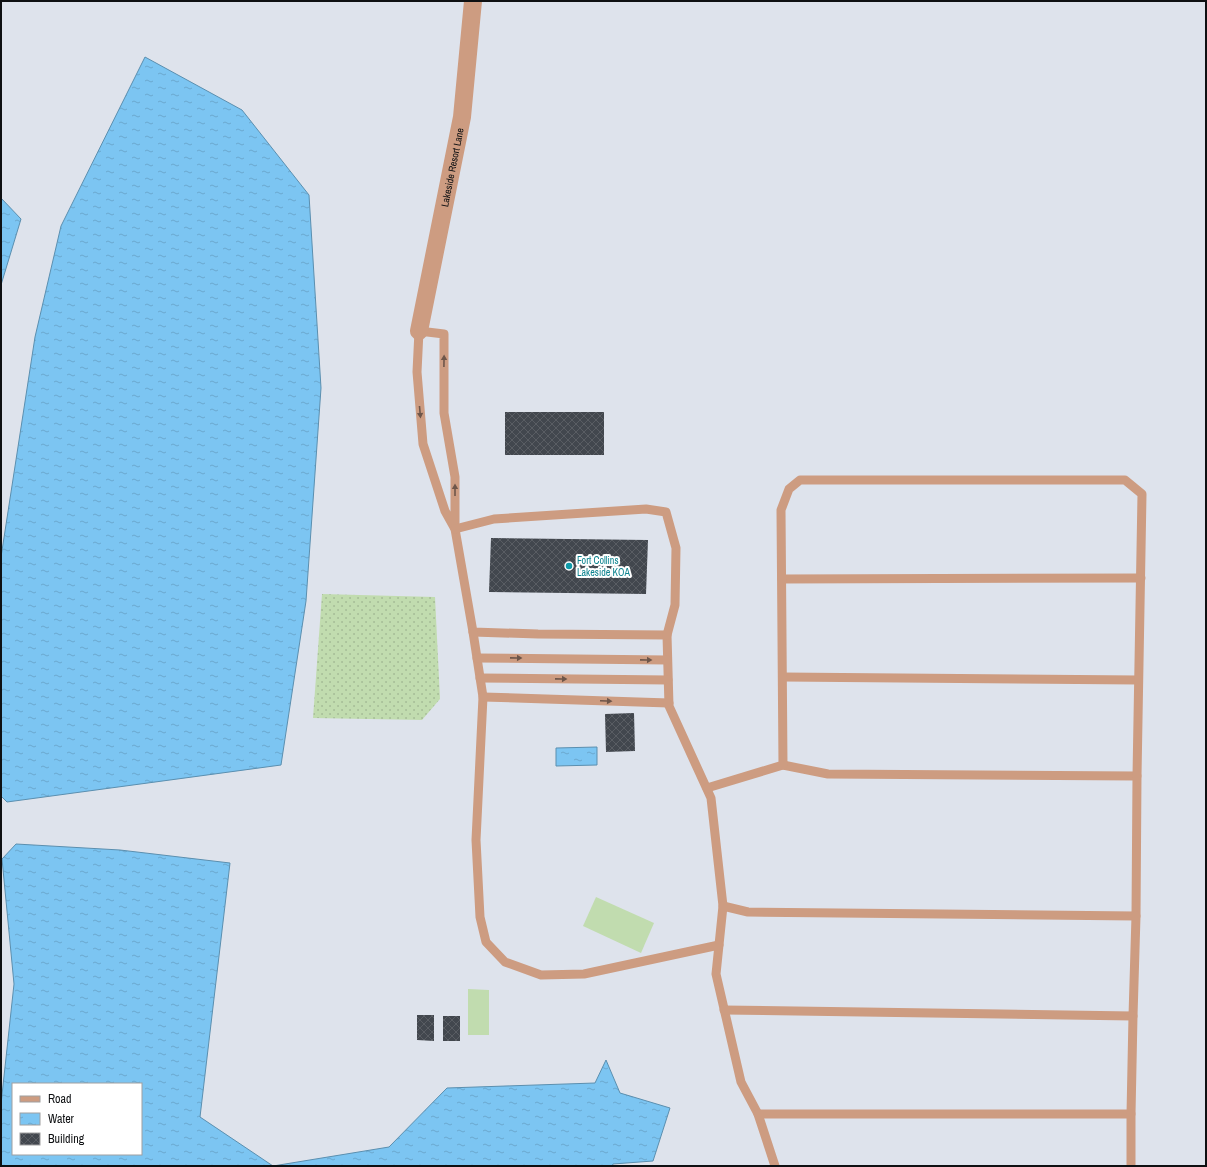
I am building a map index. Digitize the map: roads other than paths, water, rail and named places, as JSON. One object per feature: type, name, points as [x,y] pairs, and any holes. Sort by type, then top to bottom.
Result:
[{"type":"street","name":"Lakeside Resort Lane","points":[[419,331],[462,117],[472,1]]},
{"type":"lane","points":[[455,529],[445,511],[423,444],[417,372],[419,331],[444,334],[444,413],[456,477],[455,529],[483,697],[476,840],[480,917],[486,942],[505,962],[541,975],[584,974],[719,945]]},
{"type":"lane","points":[[784,765],[781,510],[789,489],[800,480],[1125,480],[1142,494],[1131,1166]]},
{"type":"lane","points":[[455,529],[494,519],[646,510],[666,512],[676,548],[675,605],[667,635],[669,706],[711,798],[723,906],[716,974],[741,1082],[758,1114],[775,1166]]},
{"type":"lane","points":[[782,579],[1141,578]]},
{"type":"lane","points":[[473,632],[667,635]]},
{"type":"lane","points":[[477,658],[667,660]]},
{"type":"lane","points":[[783,677],[1138,680]]},
{"type":"lane","points":[[480,678],[668,680]]},
{"type":"lane","points":[[483,697],[669,703]]},
{"type":"lane","points":[[707,788],[784,765],[828,774],[1137,776]]},
{"type":"lane","points":[[723,906],[748,912],[1136,916]]},
{"type":"lane","points":[[724,1010],[1133,1016]]},
{"type":"lane","points":[[758,1114],[1131,1114]]},
{"type":"water","points":[[145,57],[242,110],[309,195],[321,388],[306,601],[281,765],[7,802],[1,796],[1,557],[35,337],[61,226]]},
{"type":"water","points":[[1,198],[21,219],[1,285]]},
{"type":"water","points":[[597,747],[597,765],[556,766],[556,748]]},
{"type":"water","points":[[16,844],[120,850],[230,863],[200,1117],[273,1166],[1,1166],[1,1104],[14,984],[2,859]]},
{"type":"water","points":[[606,1060],[620,1093],[670,1108],[653,1161],[613,1164],[612,1166],[273,1166],[389,1147],[447,1088],[595,1083]]},
{"type":"place","name":"Fort Collins Lakeside KOA","points":[[569,566]]}]
